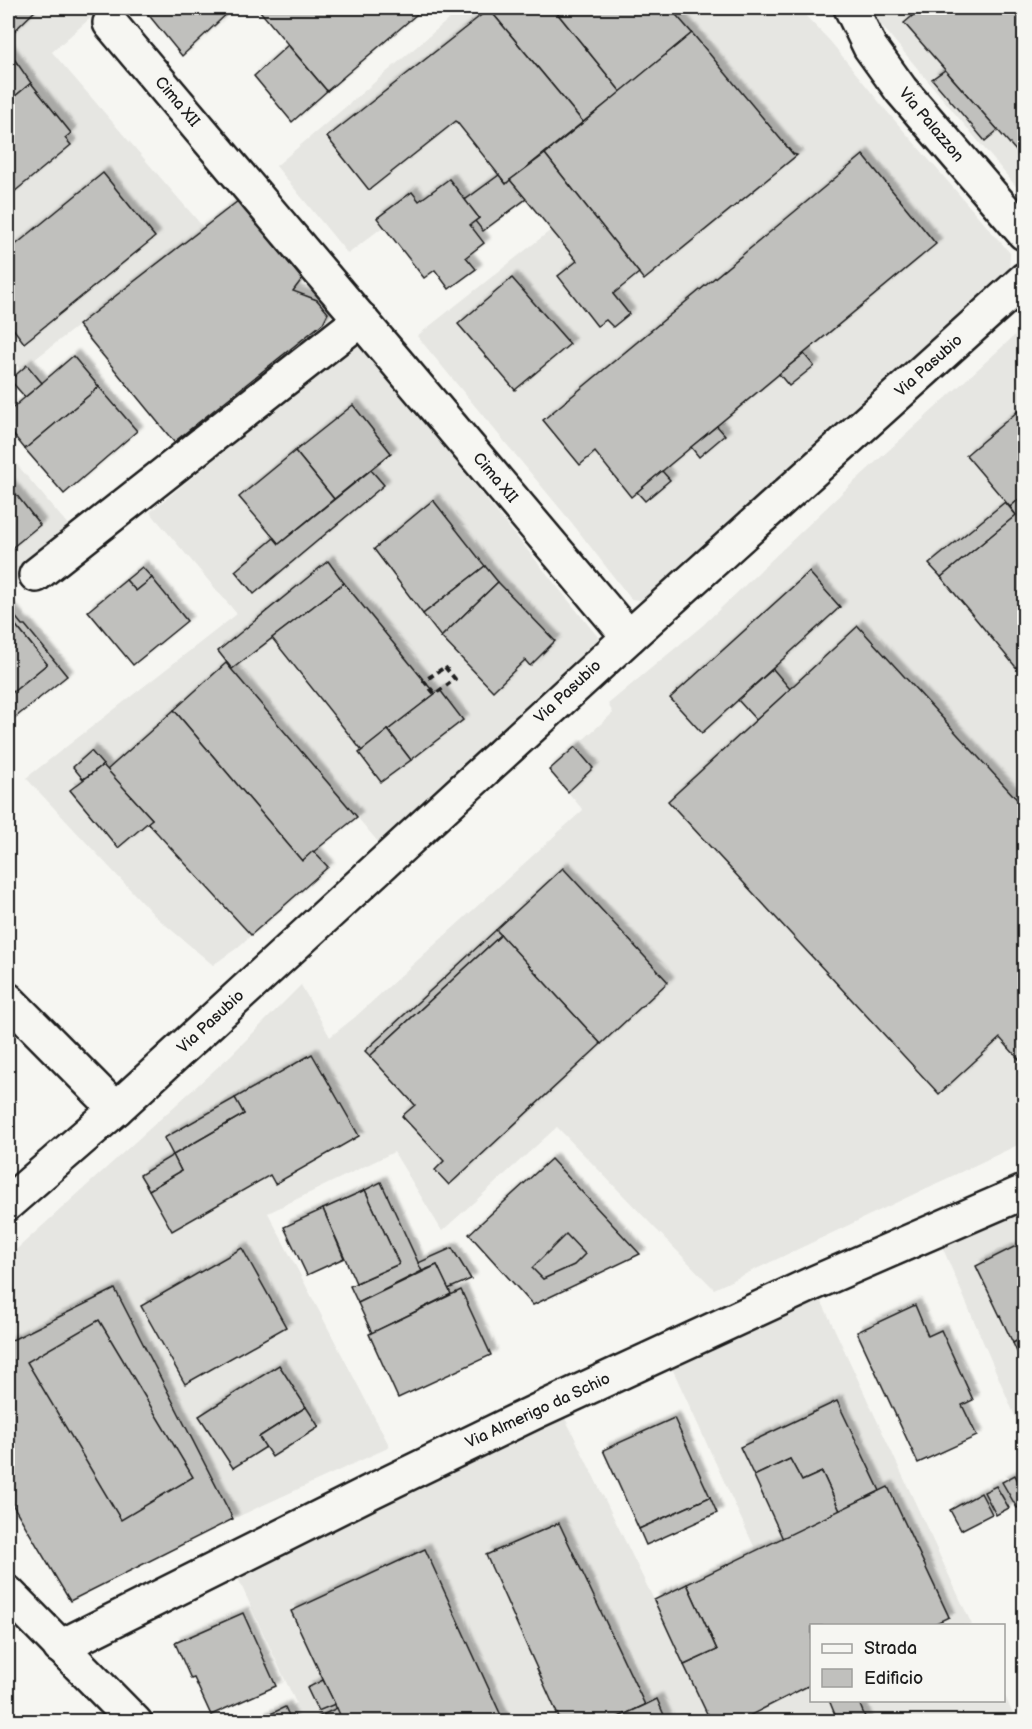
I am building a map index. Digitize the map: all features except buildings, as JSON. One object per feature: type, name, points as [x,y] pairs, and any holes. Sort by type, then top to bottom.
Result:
[{"type":"street","name":"Via Palazzon","points":[[853,8],[870,47],[901,90],[1024,233]]},
{"type":"street","name":"Cima XII","points":[[110,23],[629,637]]},
{"type":"street","name":"Via Pasubio","points":[[8,1203],[116,1109],[629,637],[1024,280]]},
{"type":"street","points":[[36,575],[361,319]]},
{"type":"street","points":[[8,1000],[116,1109]]},
{"type":"street","name":"Via Almerigo da Schio","points":[[60,1647],[537,1411],[803,1288],[1024,1192]]},
{"type":"street","points":[[8,1593],[135,1722]]},
{"type":"path","points":[[445,667],[455,679],[435,694],[424,681],[445,667]]},
{"type":"shaded area","points":[[8,8],[91,8],[96,13],[52,52],[204,228],[21,370],[8,356]]},
{"type":"shaded area","points":[[462,8],[798,8],[830,41],[884,108],[1010,253],[1009,277],[646,601],[631,599],[572,523],[417,336],[551,230],[510,181],[465,200],[448,179],[419,201],[411,192],[378,218],[384,226],[348,254],[276,166]]},
{"type":"shaded area","points":[[867,8],[1024,8],[1024,196]]},
{"type":"shaded area","points":[[1024,327],[1024,1142],[714,1289],[557,1127],[442,1231],[394,1152],[268,1213],[390,1447],[233,1519],[115,1290],[8,1342],[8,1257],[231,1055],[301,985],[330,1037],[354,1018],[583,810],[549,770],[613,713],[608,704],[702,626],[844,491]]},
{"type":"shaded area","points":[[358,341],[607,648],[384,849],[357,817],[314,851],[328,867],[237,948],[213,965],[155,916],[26,778],[237,614],[150,512]]},
{"type":"shaded area","points":[[8,454],[69,526],[8,576]]},
{"type":"shaded area","points":[[1024,1196],[1024,1437],[938,1237]]},
{"type":"shaded area","points":[[821,1295],[821,1300],[972,1624],[810,1624],[810,1702],[1005,1702],[1005,1696],[1016,1721],[254,1721],[296,1703],[235,1572],[565,1418],[654,1600],[756,1551],[672,1368]]}]
